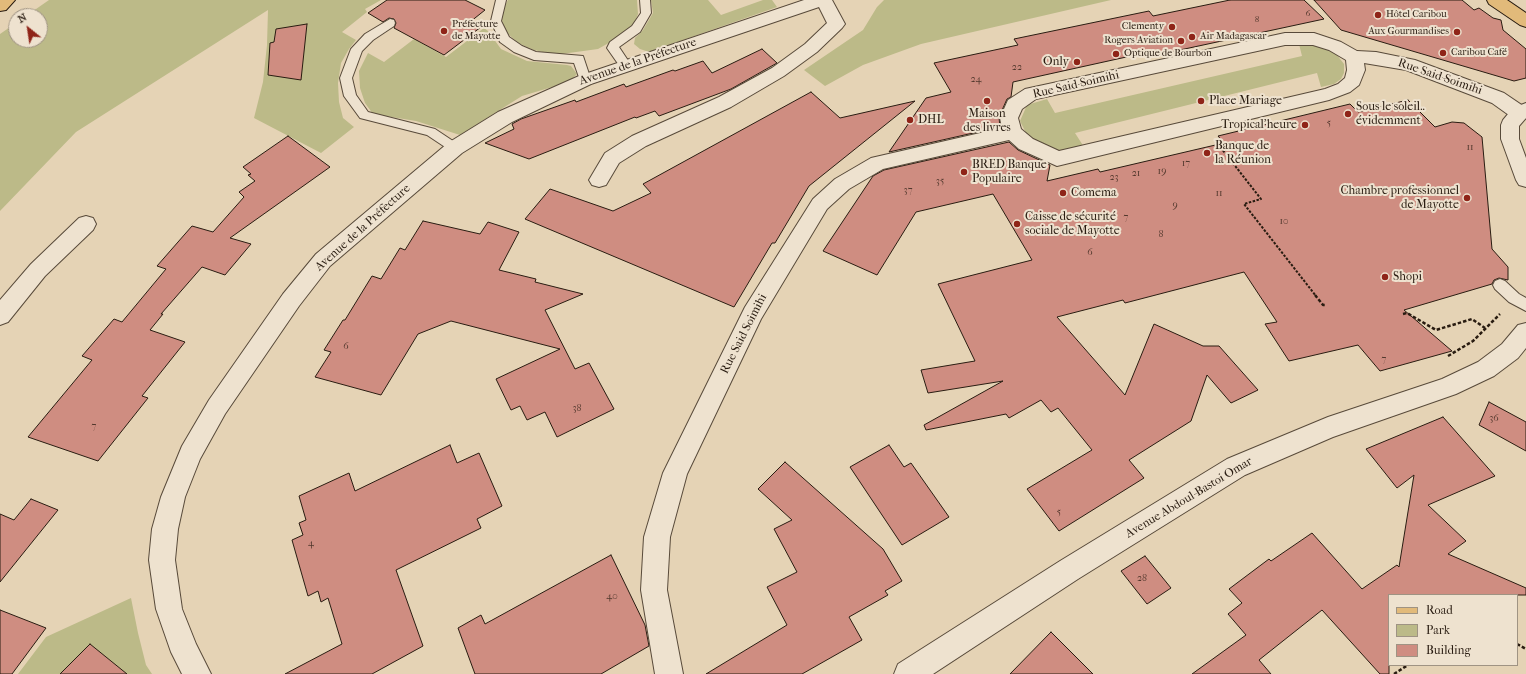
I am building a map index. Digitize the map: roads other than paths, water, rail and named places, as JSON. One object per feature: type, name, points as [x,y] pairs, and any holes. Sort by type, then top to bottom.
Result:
[{"type":"main road","points":[[0,6],[7,0]]},
{"type":"main road","points":[[1495,0],[1526,21]]},
{"type":"main road","points":[[1512,0],[1526,8]]},
{"type":"street","name":"Avenue de la Préfecture","points":[[197,674],[185,652],[169,609],[162,560],[165,529],[173,497],[190,454],[216,407],[291,300],[323,260],[455,148],[505,117],[584,80],[821,0]]},
{"type":"street","points":[[599,180],[612,158],[639,141],[725,102],[778,72],[811,48],[836,24],[824,0]]},
{"type":"street","name":"Rue Said-Soimihi","points":[[1013,132],[1009,118],[1014,105],[1031,94],[1285,39],[1314,39],[1335,46],[1354,57],[1376,58],[1409,64],[1498,98],[1523,112]]},
{"type":"street","points":[[1013,132],[1026,144],[1057,159],[1329,94],[1344,88],[1353,80],[1356,70],[1354,57]]},
{"type":"street","points":[[1523,112],[1510,126],[1510,139],[1526,180]]},
{"type":"street","name":"Rue Said Soimihi","points":[[669,674],[654,590],[657,537],[675,473],[753,313],[820,204],[842,184],[878,163],[1013,132]]},
{"type":"street","points":[[0,316],[38,270],[86,224]]},
{"type":"street","name":"Avenue Abdoul-Bastoi Omar","points":[[908,674],[1069,570],[1236,467],[1328,428],[1448,388],[1486,369],[1510,352],[1526,332]]},
{"type":"lane","points":[[500,0],[496,21],[504,39],[518,49],[534,56],[579,59],[584,80]]},
{"type":"lane","points":[[625,66],[613,48],[614,45],[636,29],[646,13],[645,0]]},
{"type":"lane","points":[[390,23],[369,38],[357,49],[346,78],[350,96],[364,115],[431,132],[455,148]]},
{"type":"lane","points":[[1500,285],[1520,301]]},
{"type":"place","name":"Hôtel Caribou","points":[[1378,15]]},
{"type":"place","name":"Clementy","points":[[1172,27]]},
{"type":"place","name":"Préfecture de Mayotte","points":[[444,31]]},
{"type":"place","name":"Aux Gourmandises","points":[[1457,32]]},
{"type":"place","name":"Air Madagascar","points":[[1192,37]]},
{"type":"place","name":"Rogers Aviation","points":[[1181,41]]},
{"type":"place","name":"Caribou Café","points":[[1443,53]]},
{"type":"place","name":"Optique de Bourbon","points":[[1116,54]]},
{"type":"place","name":"Only","points":[[1077,62]]},
{"type":"place","name":"Maison des livres","points":[[987,101]]},
{"type":"place","name":"Place Mariage","points":[[1201,101]]},
{"type":"place","name":"Sous le soleil.. évidemment","points":[[1348,114]]},
{"type":"place","name":"DHL","points":[[910,120]]},
{"type":"place","name":"Tropical'heure","points":[[1305,125]]},
{"type":"place","name":"Banque de la Réunion","points":[[1207,153]]},
{"type":"place","name":"BRED Banque Populaire","points":[[964,172]]},
{"type":"place","name":"Comema","points":[[1063,193]]},
{"type":"place","name":"Chambre professionnel de Mayotte","points":[[1467,198]]},
{"type":"place","name":"Caisse de sécurité sociale de Mayotte","points":[[1017,224]]},
{"type":"place","name":"Shopi","points":[[1385,277]]}]
